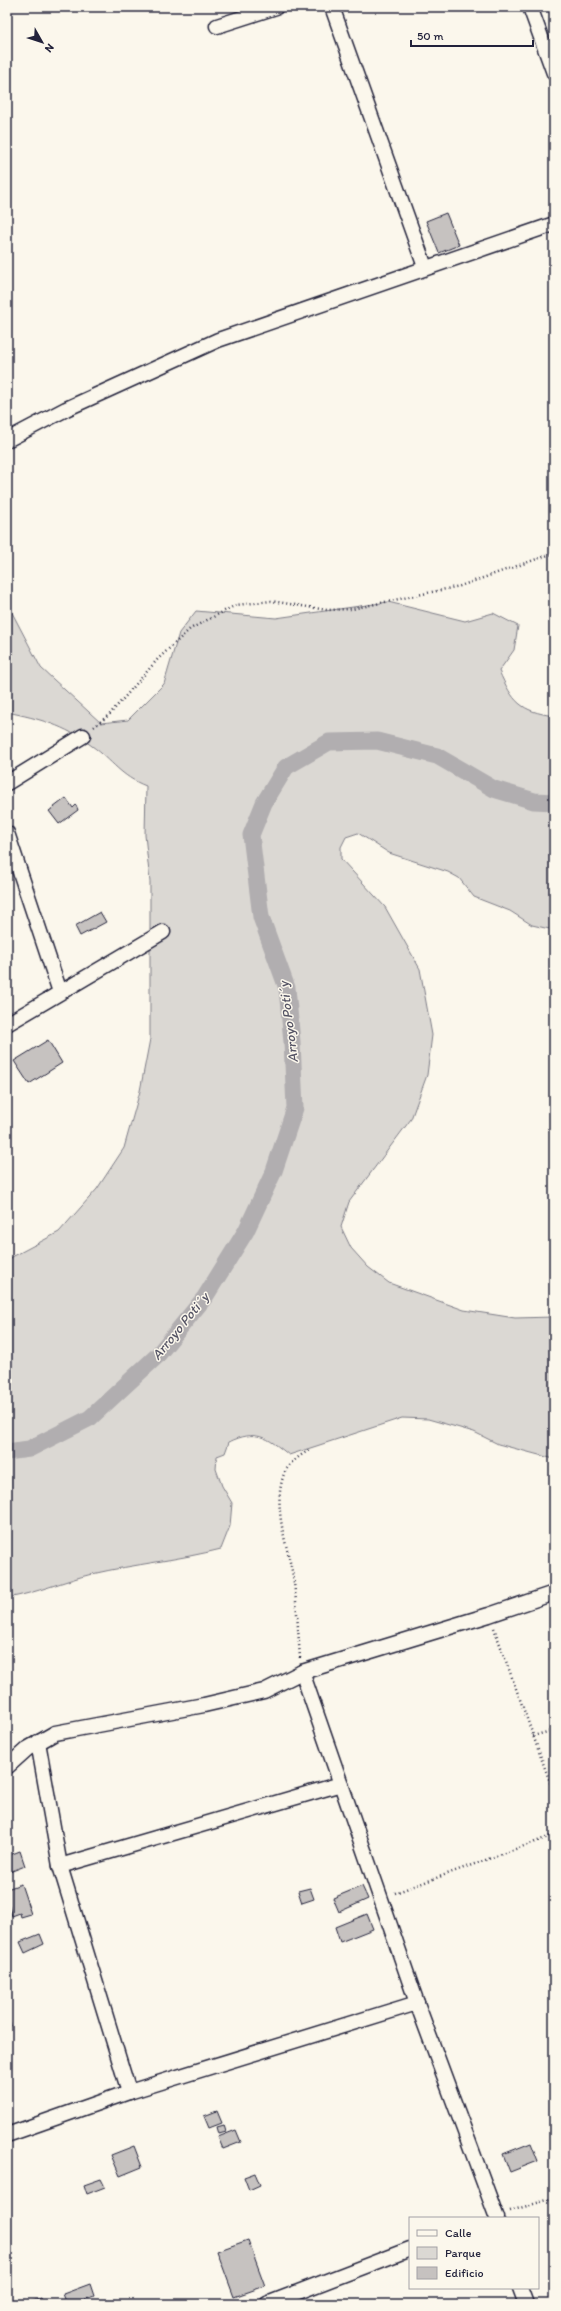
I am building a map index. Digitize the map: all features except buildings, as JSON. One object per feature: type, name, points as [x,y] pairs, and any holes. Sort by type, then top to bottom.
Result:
[{"type":"street","points":[[217,26],[276,7]]},
{"type":"street","points":[[332,7],[425,267]]},
{"type":"street","points":[[530,7],[554,73]]},
{"type":"street","points":[[7,440],[66,409],[218,340],[425,267],[554,224]]},
{"type":"street","points":[[7,783],[83,736]]},
{"type":"street","points":[[7,833],[60,992]]},
{"type":"street","points":[[7,1024],[162,932]]},
{"type":"street","points":[[7,1767],[26,1749],[55,1733],[204,1705],[264,1691],[302,1672],[489,1615],[554,1593]]},
{"type":"street","points":[[302,1672],[380,1898],[494,2217]]},
{"type":"street","points":[[38,1742],[60,1866],[129,2092]]},
{"type":"street","points":[[60,1866],[341,1784]]},
{"type":"street","points":[[7,2135],[129,2092],[417,2003]]},
{"type":"street","points":[[272,2303],[409,2249]]},
{"type":"street","points":[[520,2289],[526,2304]]},
{"type":"path","points":[[83,736],[110,714],[157,660],[190,629],[236,605],[271,601],[327,610],[352,609],[460,586],[554,553]]},
{"type":"path","points":[[302,1672],[293,1576],[282,1526],[279,1497],[283,1476],[291,1462],[310,1449]]},
{"type":"path","points":[[489,1615],[554,1793]]},
{"type":"path","points":[[533,1736],[554,1730]]},
{"type":"path","points":[[380,1898],[554,1835]]},
{"type":"path","points":[[494,2217],[554,2198]]},
{"type":"green space","points":[[388,602],[465,621],[493,613],[518,626],[514,650],[499,671],[514,698],[525,708],[542,714],[554,716],[554,930],[532,925],[510,911],[474,897],[459,878],[448,872],[389,853],[358,833],[346,837],[341,847],[341,859],[385,907],[420,969],[432,1035],[427,1075],[411,1119],[349,1202],[341,1227],[351,1248],[368,1267],[389,1283],[464,1310],[515,1318],[554,1317],[554,1459],[498,1444],[474,1432],[428,1419],[402,1418],[289,1455],[261,1437],[247,1436],[238,1438],[229,1442],[225,1453],[217,1456],[216,1469],[222,1486],[232,1503],[230,1526],[221,1549],[92,1574],[7,1598],[7,1263],[12,1257],[59,1232],[97,1189],[124,1148],[140,1091],[150,1039],[150,882],[145,835],[146,786],[123,773],[99,752],[72,733],[41,720],[7,712],[7,603],[41,668],[101,723],[128,720],[164,684],[179,633],[196,611],[276,618]]},
{"type":"waterway","name":"Arroyo Poti´y","points":[[7,1452],[29,1449],[90,1418],[157,1356],[205,1297],[246,1231],[274,1171],[295,1108],[292,1042],[287,988],[261,917],[251,835],[264,803],[286,767],[329,742],[377,741],[437,756],[494,789],[534,801],[554,802]]}]
